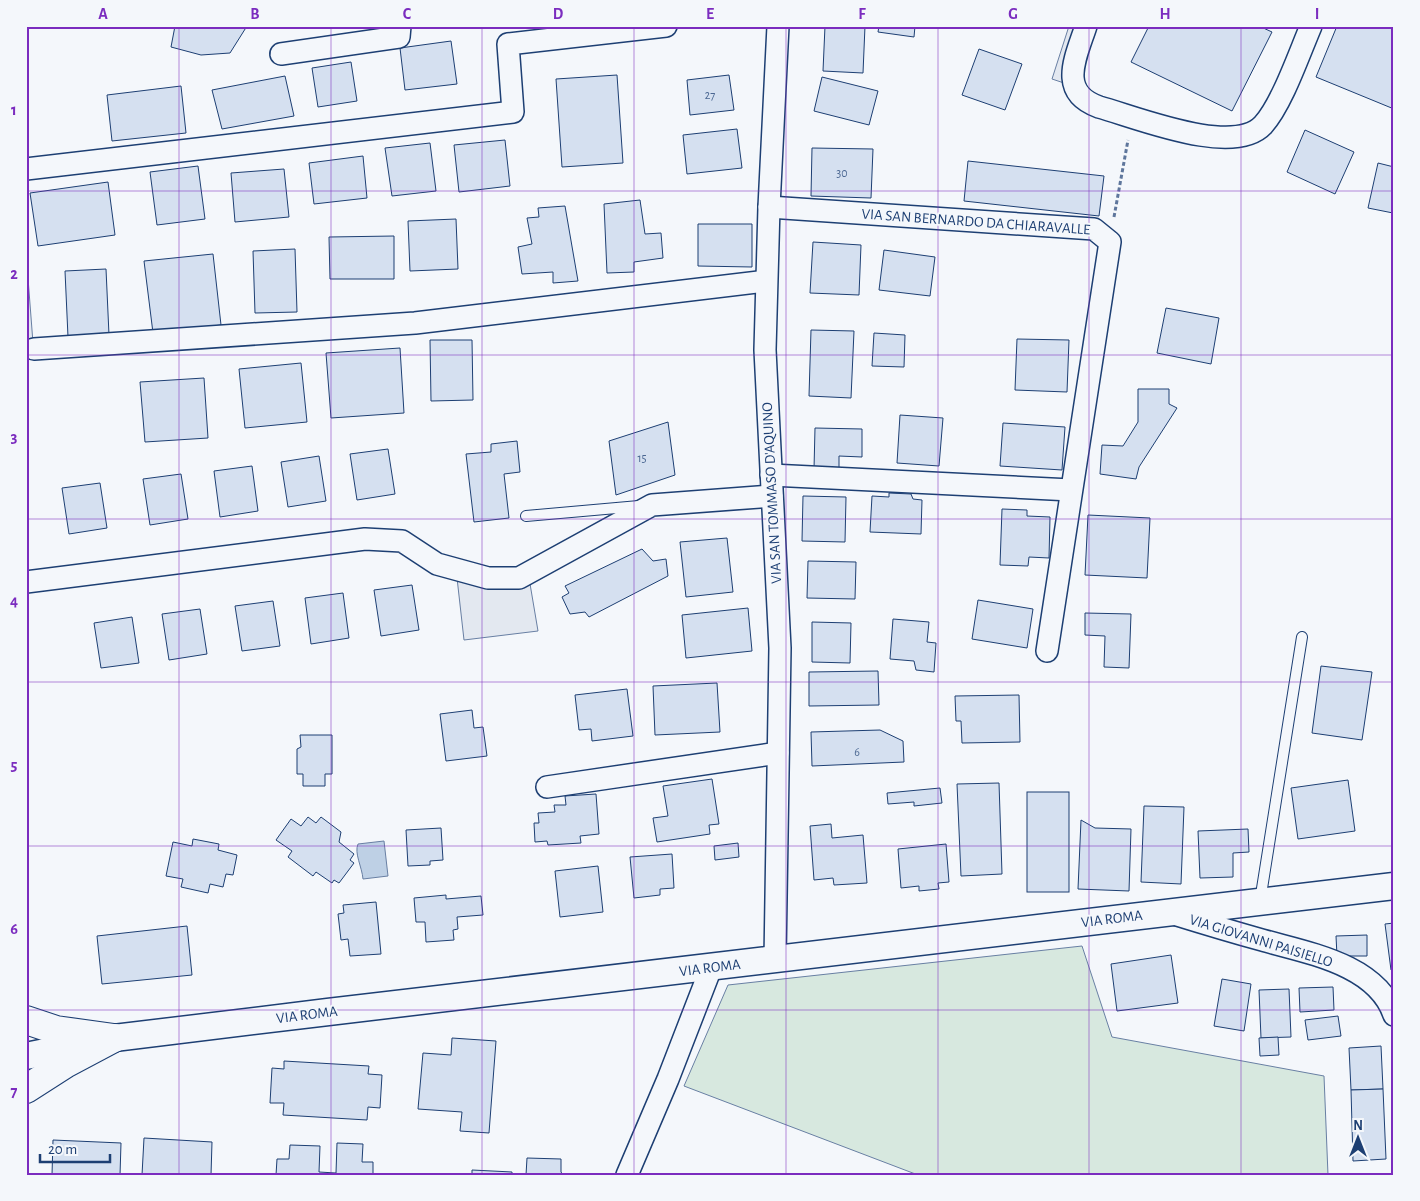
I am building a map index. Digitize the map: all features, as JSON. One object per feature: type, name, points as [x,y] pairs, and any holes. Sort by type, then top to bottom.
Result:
[{"type":"main road","points":[[26,1020],[56,1030],[114,1038]]},
{"type":"main road","points":[[26,1089],[66,1064],[114,1038]]},
{"type":"street","points":[[281,54],[399,37],[400,26]]},
{"type":"street","points":[[26,169],[513,112],[508,44],[666,26]]},
{"type":"street","name":"VIA SAN TOMMASO D'AQUINO","points":[[775,960],[780,648],[764,350],[778,26]]},
{"type":"street","points":[[1086,26],[1074,64],[1074,87],[1078,94],[1091,103],[1212,137],[1237,137],[1253,132],[1263,124],[1274,109],[1311,26]]},
{"type":"street","name":"VIA SAN BERNARDO DA CHIARAVALLE","points":[[769,207],[1094,229],[1110,242],[1046,651]]},
{"type":"street","points":[[34,349],[415,323],[766,281]]},
{"type":"street","points":[[771,475],[1071,490]]},
{"type":"street","points":[[26,582],[365,539],[402,541],[437,564],[488,578],[519,578],[652,505],[772,496]]},
{"type":"street","points":[[548,787],[778,753]]},
{"type":"street","name":"VIA ROMA","points":[[26,1056],[114,1038],[1394,886]]},
{"type":"street","name":"VIA GIOVANNI PAISIELLO","points":[[1167,913],[1320,957],[1348,969],[1378,988],[1389,1002],[1394,1015]]},
{"type":"street","points":[[627,1175],[668,1079],[711,968]]},
{"type":"lane","points":[[526,516],[652,505]]},
{"type":"lane","points":[[1260,902],[1302,637]]},
{"type":"path","points":[[1110,242],[1132,116]]},
{"type":"shaded area","points":[[1069,26],[1086,26],[1067,84],[1052,79]]},
{"type":"shaded area","points":[[26,252],[34,356],[26,357]]},
{"type":"shaded area","points":[[456,569],[528,572],[538,631],[464,640]]},
{"type":"shaded area","points":[[1082,946],[1112,1037],[1324,1076],[1328,1175],[918,1175],[684,1086],[728,985]]},
{"type":"water","points":[[384,841],[388,876],[363,879],[358,856],[358,844]]},
{"type":"building","points":[[175,26],[247,26],[230,53],[201,55],[171,47]]},
{"type":"building","points":[[825,26],[865,26],[863,73],[823,71]]},
{"type":"building","points":[[879,26],[915,26],[914,37],[878,32]]},
{"type":"building","points":[[1149,26],[1259,26],[1272,32],[1232,111],[1131,62]]},
{"type":"building","points":[[1337,26],[1394,26],[1394,109],[1316,77]]},
{"type":"building","points":[[451,41],[457,84],[405,90],[400,48]]},
{"type":"building","points":[[979,49],[1022,64],[1005,110],[962,95]]},
{"type":"building","points":[[351,62],[357,101],[318,107],[312,68]]},
{"type":"building","points":[[617,75],[623,163],[562,167],[556,79]]},
{"type":"building","points":[[729,75],[734,110],[690,115],[687,80]]},
{"type":"building","points":[[285,76],[294,116],[222,129],[212,90]]},
{"type":"building","points":[[822,77],[878,91],[869,125],[814,111]]},
{"type":"building","points":[[181,86],[186,133],[112,141],[107,95]]},
{"type":"building","points":[[737,129],[742,168],[687,174],[683,135]]},
{"type":"building","points":[[1305,130],[1354,152],[1335,194],[1287,172]]},
{"type":"building","points":[[505,140],[510,186],[459,192],[454,145]]},
{"type":"building","points":[[430,143],[436,191],[392,196],[385,148]]},
{"type":"building","points":[[812,148],[873,149],[871,198],[811,196]]},
{"type":"building","points":[[363,156],[367,198],[314,204],[309,163]]},
{"type":"building","points":[[968,161],[1104,176],[1099,216],[964,201]]},
{"type":"building","points":[[1378,163],[1394,167],[1393,213],[1368,208]]},
{"type":"building","points":[[198,166],[205,219],[157,225],[150,172]]},
{"type":"building","points":[[284,169],[289,217],[235,222],[231,173]]},
{"type":"building","points":[[108,182],[115,235],[38,246],[30,193]]},
{"type":"building","points":[[640,200],[645,234],[661,233],[663,258],[634,262],[634,272],[607,273],[604,204]]},
{"type":"building","points":[[565,206],[578,281],[553,283],[553,272],[522,274],[518,247],[532,244],[527,218],[539,217],[538,208]]},
{"type":"building","points":[[456,219],[458,269],[410,271],[408,221]]},
{"type":"building","points":[[698,224],[752,224],[752,267],[698,266]]},
{"type":"building","points":[[394,236],[394,279],[330,279],[329,237]]},
{"type":"building","points":[[813,242],[861,245],[859,295],[810,293]]},
{"type":"building","points":[[295,249],[297,312],[255,313],[253,251]]},
{"type":"building","points":[[884,250],[935,257],[930,296],[879,290]]},
{"type":"building","points":[[213,254],[221,325],[153,333],[144,261]]},
{"type":"building","points":[[106,269],[109,335],[68,337],[65,271]]},
{"type":"building","points":[[1166,308],[1219,318],[1211,364],[1157,353]]},
{"type":"building","points":[[811,330],[854,331],[851,398],[809,396]]},
{"type":"building","points":[[874,333],[905,335],[904,367],[872,366]]},
{"type":"building","points":[[1017,339],[1069,340],[1067,392],[1015,390]]},
{"type":"building","points":[[430,340],[472,340],[473,400],[431,401]]},
{"type":"building","points":[[400,348],[404,413],[331,418],[326,353]]},
{"type":"building","points":[[301,363],[307,422],[245,428],[239,369]]},
{"type":"building","points":[[204,378],[208,438],[145,442],[140,382]]},
{"type":"building","points":[[1138,389],[1169,389],[1169,404],[1177,408],[1139,467],[1136,479],[1100,474],[1102,445],[1123,446],[1138,422]]},
{"type":"building","points":[[900,415],[943,418],[939,466],[897,463]]},
{"type":"building","points":[[668,422],[675,475],[616,495],[609,441]]},
{"type":"building","points":[[1003,423],[1065,427],[1062,470],[1000,466]]},
{"type":"building","points":[[815,428],[862,429],[862,457],[839,456],[839,469],[814,469]]},
{"type":"building","points":[[517,441],[520,472],[504,474],[509,518],[474,522],[466,454],[491,452],[491,444]]},
{"type":"building","points":[[388,449],[395,494],[357,500],[350,454]]},
{"type":"building","points":[[319,456],[326,501],[288,507],[281,462]]},
{"type":"building","points":[[252,466],[258,511],[220,517],[214,471]]},
{"type":"building","points":[[181,474],[188,519],[150,525],[143,479]]},
{"type":"building","points":[[100,483],[107,528],[69,534],[62,488]]},
{"type":"building","points":[[889,493],[911,494],[913,499],[922,500],[921,534],[870,532],[872,496],[889,497]]},
{"type":"building","points":[[803,496],[846,497],[845,542],[802,541]]},
{"type":"building","points":[[1002,509],[1027,510],[1027,516],[1050,517],[1049,558],[1029,557],[1028,566],[1000,565]]},
{"type":"building","points":[[1088,515],[1150,518],[1147,578],[1085,575]]},
{"type":"building","points":[[727,538],[733,592],[686,597],[680,542]]},
{"type":"building","points":[[642,549],[653,561],[666,559],[668,576],[589,617],[585,612],[570,614],[562,597],[569,593],[565,586]]},
{"type":"building","points":[[808,561],[856,562],[855,599],[807,598]]},
{"type":"building","points":[[412,585],[419,630],[381,636],[374,590]]},
{"type":"building","points":[[343,593],[349,638],[311,644],[305,598]]},
{"type":"building","points":[[978,600],[1033,609],[1027,648],[972,639]]},
{"type":"building","points":[[273,601],[280,646],[242,651],[235,606]]},
{"type":"building","points":[[748,608],[752,651],[686,658],[682,615]]},
{"type":"building","points":[[200,609],[207,654],[169,660],[162,614]]},
{"type":"building","points":[[1085,613],[1131,614],[1129,668],[1104,667],[1105,636],[1085,635]]},
{"type":"building","points":[[132,617],[139,663],[101,668],[94,623]]},
{"type":"building","points":[[893,619],[929,622],[927,642],[936,643],[934,672],[916,670],[914,661],[890,659]]},
{"type":"building","points":[[812,622],[851,623],[850,663],[812,662]]},
{"type":"building","points":[[1321,666],[1372,672],[1362,740],[1312,733]]},
{"type":"building","points":[[878,671],[879,705],[809,706],[809,672]]},
{"type":"building","points":[[717,683],[720,732],[655,735],[653,686]]},
{"type":"building","points":[[627,689],[633,736],[592,741],[591,729],[579,730],[575,695]]},
{"type":"building","points":[[1019,695],[1020,742],[962,743],[961,721],[956,721],[955,696]]},
{"type":"building","points":[[472,710],[474,728],[483,727],[487,756],[446,761],[440,714]]},
{"type":"building","points":[[880,730],[903,741],[904,762],[812,766],[811,732]]},
{"type":"building","points":[[300,735],[332,735],[332,774],[325,774],[325,786],[303,786],[303,774],[297,774],[297,749],[301,747]]},
{"type":"building","points":[[712,779],[719,824],[709,825],[710,834],[657,842],[653,818],[668,816],[663,786]]},
{"type":"building","points":[[1348,780],[1355,831],[1298,839],[1291,788]]},
{"type":"building","points":[[999,783],[1002,874],[961,876],[957,784]]},
{"type":"building","points":[[940,788],[942,803],[914,806],[914,802],[888,804],[887,793]]},
{"type":"building","points":[[1027,792],[1069,792],[1069,892],[1027,892]]},
{"type":"building","points":[[596,794],[599,834],[580,836],[581,843],[548,845],[547,841],[535,842],[534,823],[539,823],[538,813],[555,812],[554,805],[566,805],[565,796]]},
{"type":"building","points":[[1144,806],[1184,807],[1181,884],[1141,882]]},
{"type":"building","points":[[308,817],[316,823],[321,817],[341,832],[339,842],[354,854],[350,860],[354,863],[339,883],[334,880],[332,883],[316,872],[313,876],[288,857],[292,851],[276,840],[291,819],[301,826]]},
{"type":"building","points":[[1081,820],[1095,828],[1131,829],[1129,891],[1078,889]]},
{"type":"building","points":[[831,824],[832,838],[863,835],[867,883],[834,885],[833,878],[814,880],[810,826]]},
{"type":"building","points":[[441,828],[443,860],[430,861],[430,865],[408,866],[406,830]]},
{"type":"building","points":[[1248,829],[1249,852],[1233,853],[1233,877],[1200,878],[1198,831]]},
{"type":"building","points":[[193,839],[219,844],[218,850],[237,855],[233,875],[226,874],[223,887],[210,884],[208,893],[181,887],[183,879],[166,876],[173,842],[192,846]]},
{"type":"building","points":[[738,843],[739,857],[715,860],[714,846]]},
{"type":"building","points":[[946,844],[949,882],[938,883],[939,889],[919,891],[919,886],[901,888],[898,849]]},
{"type":"building","points":[[672,854],[674,888],[660,889],[660,895],[634,898],[630,857]]},
{"type":"building","points":[[598,866],[603,912],[560,917],[555,871]]},
{"type":"building","points":[[446,895],[446,899],[481,896],[483,915],[457,917],[458,929],[453,930],[454,940],[426,942],[425,922],[416,922],[414,898]]},
{"type":"building","points":[[376,902],[381,954],[350,956],[348,939],[341,940],[338,914],[344,913],[343,905]]},
{"type":"building","points":[[1394,923],[1394,970],[1391,970],[1385,924]]},
{"type":"building","points":[[187,926],[192,975],[102,984],[97,936]]},
{"type":"building","points":[[1367,935],[1367,956],[1337,956],[1336,936]]},
{"type":"building","points":[[1171,955],[1178,1003],[1117,1011],[1111,964]]},
{"type":"building","points":[[1222,979],[1251,984],[1244,1031],[1214,1026]]},
{"type":"building","points":[[1333,987],[1334,1010],[1300,1012],[1299,988]]},
{"type":"building","points":[[1289,989],[1291,1037],[1261,1038],[1259,990]]},
{"type":"building","points":[[1338,1016],[1341,1036],[1308,1040],[1305,1020]]},
{"type":"building","points":[[1278,1037],[1279,1055],[1260,1056],[1259,1038]]},
{"type":"building","points":[[452,1038],[496,1041],[489,1133],[460,1131],[462,1112],[418,1109],[423,1053],[451,1055]]},
{"type":"building","points":[[1381,1046],[1383,1089],[1351,1090],[1349,1048]]},
{"type":"building","points":[[284,1061],[369,1066],[368,1074],[382,1075],[380,1108],[368,1107],[367,1120],[283,1115],[284,1103],[270,1103],[272,1068],[284,1069]]},
{"type":"building","points":[[1383,1089],[1386,1159],[1353,1161],[1351,1090]]},
{"type":"building","points":[[144,1138],[212,1142],[211,1175],[142,1175]]},
{"type":"building","points":[[53,1140],[121,1143],[120,1175],[52,1175]]},
{"type":"building","points":[[337,1143],[363,1144],[362,1162],[373,1162],[373,1175],[276,1175],[277,1159],[289,1159],[290,1145],[320,1146],[319,1172],[336,1173]]},
{"type":"building","points":[[527,1158],[561,1159],[561,1172],[563,1175],[526,1175]]},
{"type":"building","points":[[472,1170],[512,1172],[512,1175],[472,1175]]}]
